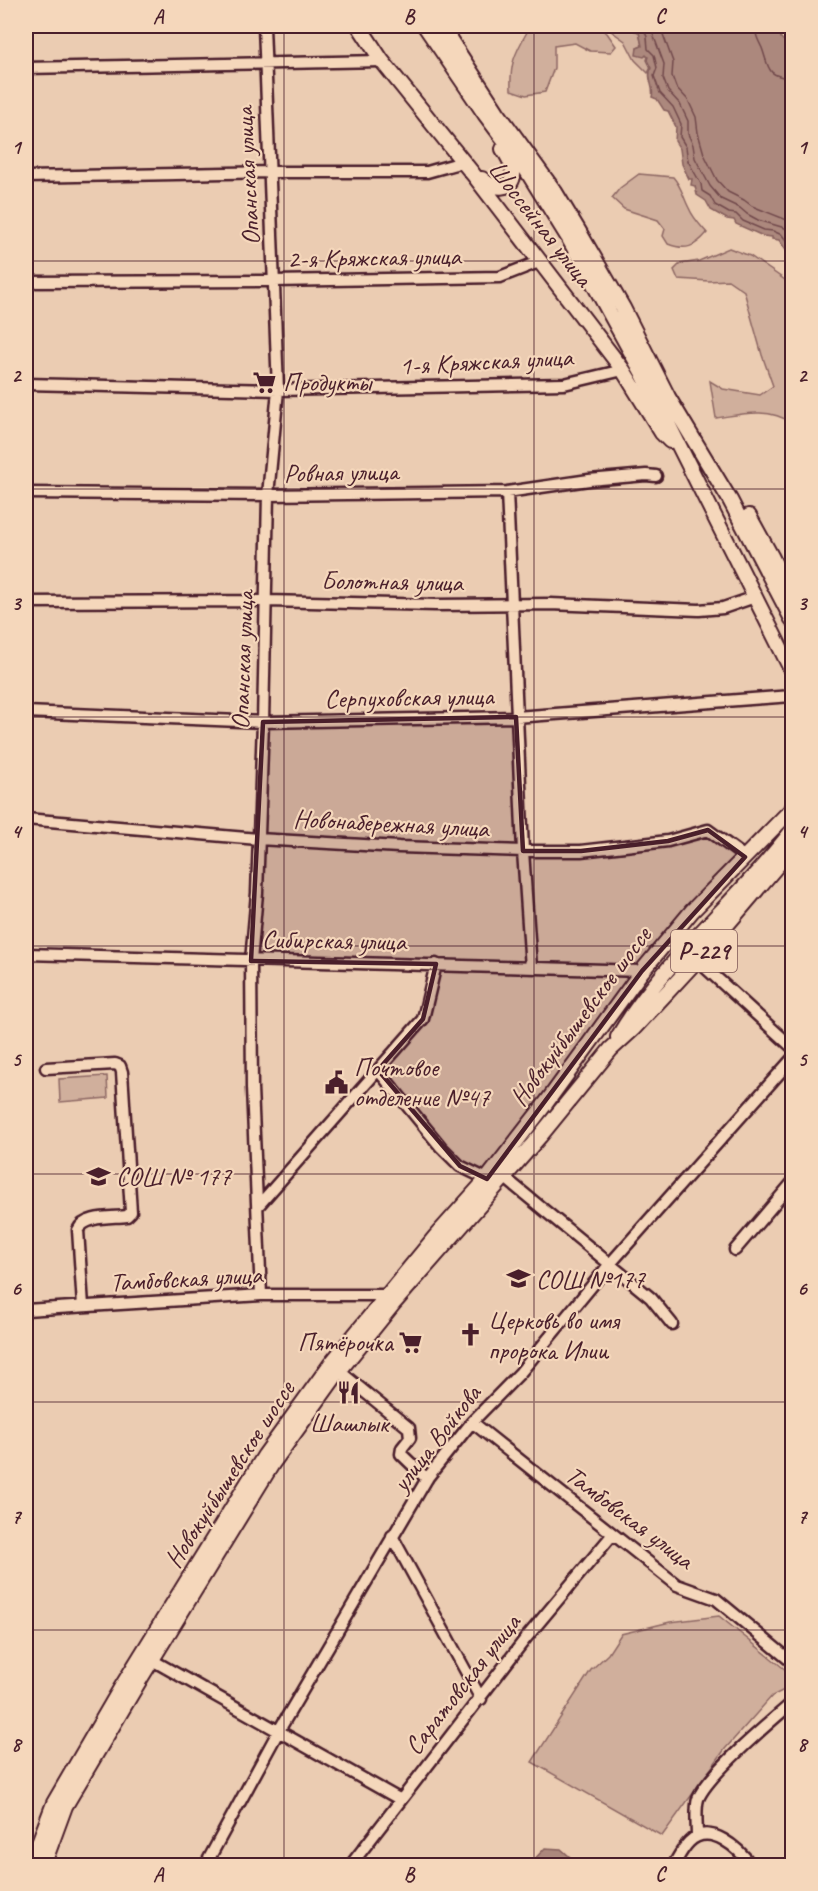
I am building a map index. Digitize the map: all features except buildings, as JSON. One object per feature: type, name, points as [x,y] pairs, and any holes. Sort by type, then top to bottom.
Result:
[{"type":"main road","name":"Шоссейная улица","points":[[359,26],[382,61],[541,261],[623,370],[662,433],[681,452]]},
{"type":"main road","name":"Шоссейная улица","points":[[425,26],[485,114],[524,166],[568,237],[642,372],[792,671]]},
{"type":"main road","name":"Шоссейная улица","points":[[441,26],[497,112],[555,192],[623,308],[668,397],[730,500],[792,619]]},
{"type":"main road","points":[[473,174],[497,188],[509,183],[513,176],[510,159],[485,114]]},
{"type":"main road","name":"Шоссейная улица","points":[[668,397],[683,411],[694,426],[771,555],[792,599]]},
{"type":"main road","name":"Новокуйбышевское шоссе","points":[[30,1866],[54,1803],[127,1679],[265,1455],[330,1365],[386,1295],[487,1179],[546,1103],[642,971],[692,911],[792,809]]},
{"type":"main road","name":"Новокуйбышевское шоссе","points":[[611,1049],[628,1020],[663,976],[774,854],[792,831]]},
{"type":"main road","name":"Новокуйбышевское шоссе","points":[[43,1866],[65,1806],[152,1660],[272,1464],[339,1371],[400,1295],[504,1177],[611,1049],[634,1028],[697,960],[792,848]]},
{"type":"street","name":"Опанская улица","points":[[261,1295],[252,1088],[252,961],[257,893],[263,722],[268,495],[278,390],[264,26]]},
{"type":"street","points":[[26,68],[382,61]]},
{"type":"street","points":[[26,177],[270,172],[426,172],[463,162]]},
{"type":"street","name":"2-я Кряжская улица","points":[[26,282],[500,277],[541,261]]},
{"type":"street","name":"1-я Кряжская улица","points":[[26,384],[278,390],[564,384],[623,370]]},
{"type":"street","name":"Ровная улица","points":[[26,494],[268,495],[507,492],[589,480],[656,476]]},
{"type":"street","points":[[507,492],[516,717],[531,968]]},
{"type":"street","name":"Болотная улица","points":[[26,602],[267,601],[436,605],[550,604],[699,610],[723,608],[755,597]]},
{"type":"street","name":"Серпуховская улица","points":[[26,712],[263,722],[516,717],[792,696]]},
{"type":"street","name":"Новонабережная улица","points":[[26,819],[258,839],[523,851],[581,850],[657,842],[708,830],[745,857]]},
{"type":"street","name":"Сибирская улица","points":[[26,954],[642,971]]},
{"type":"street","points":[[697,960],[792,1047]]},
{"type":"street","points":[[258,1206],[423,1019],[436,964]]},
{"type":"street","name":"улица Войкова","points":[[205,1866],[278,1732],[427,1479],[472,1422],[520,1373],[609,1265],[792,1059]]},
{"type":"street","points":[[46,1068],[115,1064],[120,1066],[122,1072],[131,1212],[127,1216],[88,1220],[81,1223],[78,1230],[83,1306]]},
{"type":"street","points":[[378,1070],[460,1166],[487,1179]]},
{"type":"street","points":[[504,1177],[651,1298],[672,1324]]},
{"type":"street","points":[[735,1250],[792,1183]]},
{"type":"street","name":"Тамбовская улица","points":[[26,1310],[261,1295],[386,1295]]},
{"type":"street","points":[[339,1371],[409,1428],[410,1438],[402,1448],[401,1454],[427,1479]]},
{"type":"street","name":"Тамбовская улица","points":[[472,1422],[677,1585],[716,1599],[792,1662]]},
{"type":"street","name":"Саратовская улица","points":[[350,1866],[562,1593],[613,1534]]},
{"type":"street","points":[[392,1536],[481,1699]]},
{"type":"street","points":[[152,1660],[401,1800]]},
{"type":"street","points":[[697,1836],[698,1800],[708,1783],[792,1703]]},
{"type":"street","points":[[673,1866],[689,1842],[697,1836],[708,1835],[722,1838],[734,1846],[752,1866]]},
{"type":"highlighted area","points":[[516,717],[523,851],[581,851],[668,841],[708,830],[745,857],[642,971],[487,1179],[460,1166],[378,1070],[423,1019],[436,964],[251,961],[263,722]]},
{"type":"shaded area","points":[[523,26],[597,26],[607,33],[616,46],[611,52],[590,51],[575,43],[554,46],[554,68],[545,92],[526,95],[511,90],[514,60],[527,32]]},
{"type":"shaded area","points":[[604,26],[632,26],[630,27],[633,30],[639,32],[642,46],[637,48],[638,55],[649,56],[651,67],[648,73],[635,60],[625,41]]},
{"type":"shaded area","points":[[639,174],[673,177],[693,215],[707,233],[703,238],[685,247],[668,244],[663,236],[665,229],[658,220],[624,209],[612,198],[620,188]]},
{"type":"shaded area","points":[[729,248],[750,256],[785,280],[791,294],[792,423],[765,413],[716,418],[710,381],[723,389],[760,395],[773,386],[744,291],[728,280],[678,279],[674,270],[680,264],[699,261]]},
{"type":"shaded area","points":[[107,1076],[108,1098],[60,1102],[59,1079]]},
{"type":"shaded area","points":[[719,1616],[792,1675],[792,1686],[772,1696],[725,1749],[662,1836],[532,1762],[591,1670],[608,1654],[621,1634],[670,1622]]},
{"type":"water","points":[[777,26],[781,38],[789,46],[786,54],[791,55],[792,59],[792,259],[779,240],[763,236],[736,224],[734,220],[727,219],[711,210],[706,201],[697,195],[695,186],[691,185],[692,179],[689,179],[682,164],[680,149],[675,141],[676,127],[668,111],[664,110],[657,99],[652,97],[649,76],[651,68],[648,57],[636,55],[637,48],[642,46],[639,32],[633,30],[630,27]]},
{"type":"water","points":[[545,1848],[561,1849],[579,1865],[529,1865]]},
{"type":"place","name":"Продукты","points":[[265,382]]},
{"type":"place","name":"Почтовое отделение №47","points":[[336,1082]]},
{"type":"place","name":"СОШ № 177","points":[[98,1176]]},
{"type":"place","name":"СОШ №177","points":[[518,1279]]},
{"type":"place","name":"Церковь во имя пророка Илии","points":[[470,1335]]},
{"type":"place","name":"Пятёрочка","points":[[411,1342]]},
{"type":"place","name":"Шашлык","points":[[349,1392]]}]
